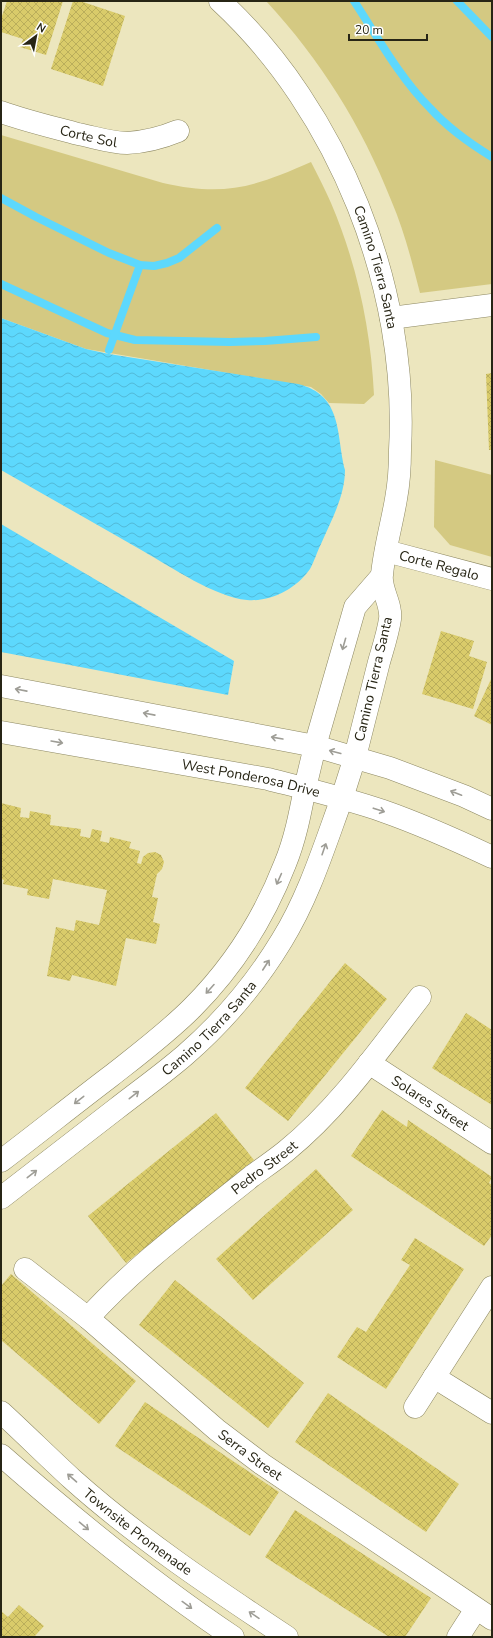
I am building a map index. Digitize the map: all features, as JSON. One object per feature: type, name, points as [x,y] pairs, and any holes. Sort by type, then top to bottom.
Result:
[{"type":"street","name":"Camino Tierra Santa","points":[[1,1198],[184,1056],[213,1029],[239,1001],[262,970],[300,907],[315,873],[355,757],[391,616],[381,577],[397,496],[401,448],[400,400],[396,352],[377,258],[361,212],[338,162],[318,125],[292,84],[261,45],[220,1]]},
{"type":"street","name":"Corte Sol","points":[[1,112],[21,119],[106,140],[125,143],[156,139],[178,131]]},
{"type":"street","points":[[390,318],[492,305]]},
{"type":"street","name":"Corte Regalo","points":[[386,551],[492,579]]},
{"type":"street","points":[[315,746],[355,607],[381,577]]},
{"type":"street","points":[[1,686],[315,746],[390,768],[464,796],[492,809]]},
{"type":"street","name":"West Ponderosa Drive","points":[[1,732],[305,788],[383,811],[439,832],[492,857]]},
{"type":"street","name":"Camino Tierra Santa","points":[[1,1161],[165,1033],[192,1008],[217,980],[245,942],[272,894],[286,863],[295,836],[315,746]]},
{"type":"street","name":"Pedro Street","points":[[88,1318],[109,1295],[134,1272],[292,1146],[318,1122],[340,1099],[420,997]]},
{"type":"street","name":"Solares Street","points":[[369,1063],[492,1143]]},
{"type":"street","name":"Serra Street","points":[[25,1269],[88,1318],[217,1430],[262,1464],[484,1614]]},
{"type":"street","points":[[415,1407],[492,1287]]},
{"type":"street","points":[[434,1377],[492,1413]]},
{"type":"street","name":"Townsite Promenade","points":[[1,1412],[72,1479],[120,1518],[194,1574],[286,1637]]},
{"type":"street","name":"Townsite Promenade","points":[[1,1455],[102,1542],[183,1603],[233,1637]]},
{"type":"street","points":[[458,1637],[484,1614]]},
{"type":"shaded area","points":[[266,1],[492,1],[492,284],[420,293],[396,211],[367,146],[338,94],[322,70],[286,23]]},
{"type":"shaded area","points":[[1,135],[163,183],[204,189],[239,187],[255,183],[273,178],[311,162],[329,198],[340,226],[355,273],[370,346],[374,395],[364,404],[329,403],[321,394],[311,387],[86,349],[1,318]]},
{"type":"shaded area","points":[[435,460],[492,475],[492,557],[450,545],[434,527]]},
{"type":"water","points":[[1,318],[86,349],[298,384],[313,389],[323,397],[335,418],[345,470],[343,489],[340,499],[310,569],[298,583],[282,593],[265,599],[256,600],[234,598],[207,587],[180,573],[1,470]]},
{"type":"water","points":[[1,524],[234,661],[228,695],[1,652]]},
{"type":"building","points":[[7,1],[63,1],[46,55],[20,47],[23,39],[1,32],[1,19]]},
{"type":"building","points":[[73,1],[80,1],[125,16],[103,86],[51,69]]},
{"type":"building","points":[[492,373],[492,450],[489,450],[486,374]]},
{"type":"building","points":[[441,631],[474,641],[469,656],[487,662],[473,709],[422,694]]},
{"type":"building","points":[[492,677],[492,725],[474,716]]},
{"type":"building","points":[[1,803],[21,808],[20,817],[29,818],[30,811],[51,815],[50,825],[81,829],[80,836],[90,838],[92,829],[102,831],[100,841],[109,843],[110,837],[131,842],[129,848],[140,851],[137,863],[141,864],[143,857],[148,853],[155,852],[161,855],[164,862],[162,869],[157,874],[152,897],[158,898],[153,922],[160,924],[156,944],[126,938],[116,986],[72,975],[70,981],[47,976],[56,927],[74,931],[76,920],[99,925],[107,890],[53,879],[49,899],[27,895],[28,889],[3,884],[4,880],[1,879]]},
{"type":"building","points":[[345,963],[387,999],[288,1121],[245,1088]]},
{"type":"building","points":[[466,1013],[492,1030],[492,1105],[432,1068]]},
{"type":"building","points":[[382,1110],[407,1127],[408,1120],[492,1177],[489,1183],[492,1185],[492,1235],[484,1246],[351,1156]]},
{"type":"building","points":[[216,1113],[254,1160],[126,1263],[88,1216]]},
{"type":"building","points":[[316,1169],[353,1210],[253,1300],[216,1259]]},
{"type":"building","points":[[415,1238],[464,1269],[386,1389],[337,1357],[357,1327],[366,1332],[410,1265],[401,1260]]},
{"type":"building","points":[[11,1274],[136,1381],[99,1424],[1,1340],[1,1286]]},
{"type":"building","points":[[175,1280],[304,1383],[268,1428],[139,1325]]},
{"type":"building","points":[[328,1393],[459,1484],[426,1532],[295,1442]]},
{"type":"building","points":[[145,1402],[279,1492],[250,1536],[115,1446]]},
{"type":"building","points":[[295,1510],[431,1598],[405,1637],[389,1637],[265,1557]]},
{"type":"building","points":[[19,1605],[44,1626],[34,1637],[1,1637],[1,1611],[8,1617]]},
{"type":"waterway","points":[[354,1],[389,56],[419,96],[451,129],[492,157]]},
{"type":"waterway","points":[[457,1],[492,37]]},
{"type":"waterway","points":[[1,198],[109,253],[140,265],[154,266],[179,258],[217,228]]},
{"type":"waterway","points":[[109,350],[140,265]]},
{"type":"waterway","points":[[1,284],[107,333],[135,340],[230,342],[316,337]]}]
